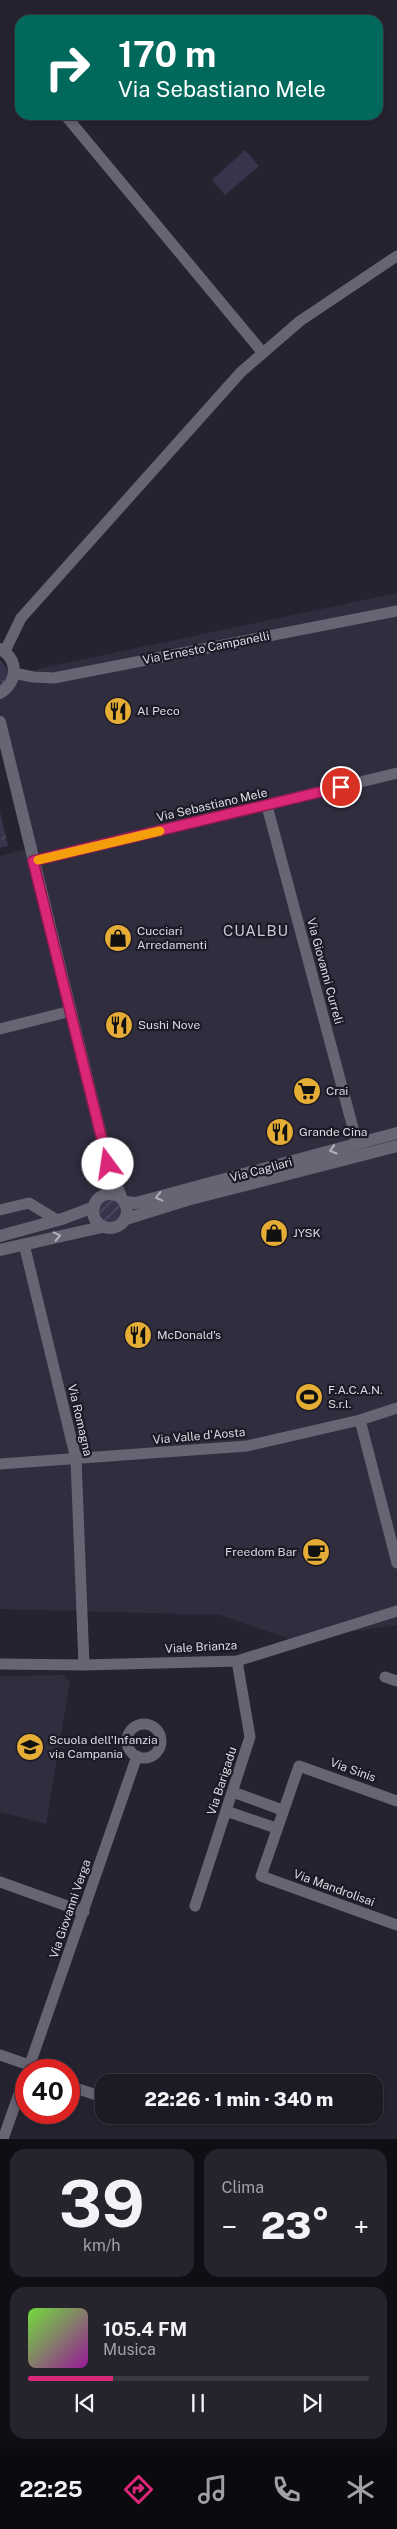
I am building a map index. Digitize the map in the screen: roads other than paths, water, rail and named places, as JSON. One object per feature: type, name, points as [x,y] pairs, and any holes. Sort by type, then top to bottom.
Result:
[{"type":"main road","points":[[0,693],[10,684],[14,673],[12,661],[2,650]]},
{"type":"main road","points":[[0,722],[110,1170],[128,1210],[126,1219]]},
{"type":"main road","name":"Via Cagliari","points":[[0,1236],[57,1220],[96,1203],[109,1194],[136,1203],[397,1132]]},
{"type":"main road","name":"Via Cagliari","points":[[0,1250],[102,1226],[115,1228],[126,1219],[187,1200],[397,1146]]},
{"type":"main road","points":[[102,1226],[96,1220],[96,1203],[110,1170]]},
{"type":"street","points":[[69,120],[263,353]]},
{"type":"street","points":[[2,650],[21,618],[241,372],[300,321],[397,256]]},
{"type":"street","name":"Via Ernesto Campanelli","points":[[14,673],[33,677],[54,678],[397,611]]},
{"type":"street","name":"Via Sebastiano Mele","points":[[33,861],[267,806],[397,773]]},
{"type":"street","name":"Via Giovanni Curreli","points":[[267,806],[357,1143]]},
{"type":"street","points":[[0,1029],[71,1011]]},
{"type":"street","points":[[0,1210],[29,1203],[57,1220]]},
{"type":"street","name":"Via Romagna","points":[[24,1244],[76,1459],[84,1665]]},
{"type":"street","name":"Via Valle d'Aosta","points":[[0,1464],[247,1446],[360,1420],[397,1408]]},
{"type":"street","points":[[360,1420],[397,1564]]},
{"type":"street","name":"Viale Brianza","points":[[0,1664],[84,1665],[237,1661],[397,1611]]},
{"type":"street","name":"Via Barigadu","points":[[195,1906],[250,1737],[237,1661]]},
{"type":"street","points":[[385,1676],[397,1681]]},
{"type":"street","name":"Via Giovanni Verga","points":[[32,2059],[137,1756]]},
{"type":"street","name":"Via Sinis","points":[[282,1810],[299,1766],[397,1801]]},
{"type":"street","points":[[226,1811],[276,1828],[282,1810],[233,1792]]},
{"type":"street","name":"Via Mandrolisai","points":[[276,1828],[261,1876],[397,1925]]},
{"type":"street","points":[[0,1882],[84,1912]]},
{"type":"street","points":[[0,2055],[15,2063]]},
{"type":"street","points":[[80,2090],[95,2094]]},
{"type":"street","name":"Via Giovanni Verga","points":[[3,2139],[15,2106]]},
{"type":"place","name":"Al Peco","points":[[118,711]]},
{"type":"place","name":"Cucciari Arredamenti","points":[[118,938]]},
{"type":"place","name":"Sushi Nove","points":[[119,1025]]},
{"type":"place","name":"Crai","points":[[307,1091]]},
{"type":"place","name":"Grande Cina","points":[[280,1132]]},
{"type":"place","name":"JYSK","points":[[274,1233]]},
{"type":"place","name":"McDonald's","points":[[138,1335]]},
{"type":"place","name":"F.A.C.A.N. S.r.l.","points":[[309,1397]]},
{"type":"place","name":"Freedom Bar","points":[[316,1552]]},
{"type":"place","name":"Scuola dell'Infanzia via Campania","points":[[30,1747]]},
{"type":"district","name":"CUALBU","points":[[256,930]]}]
